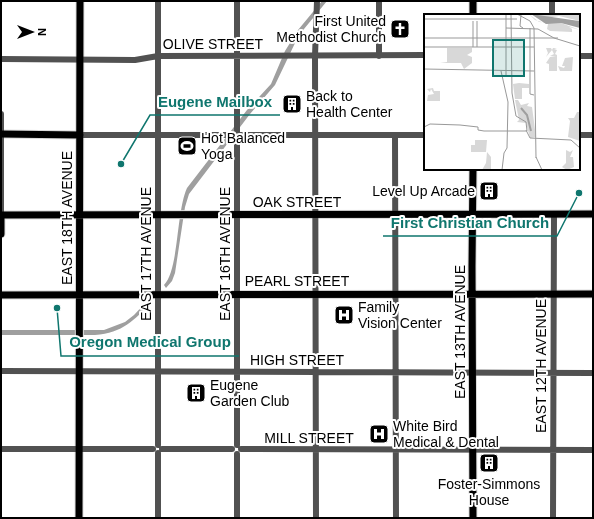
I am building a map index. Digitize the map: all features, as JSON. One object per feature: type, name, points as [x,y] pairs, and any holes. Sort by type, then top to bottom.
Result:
[{"type":"main road","name":"EAST 18TH AVENUE","points":[[79,518],[80,1]]},
{"type":"main road","points":[[473,1],[473,14]]},
{"type":"main road","points":[[1,134],[80,135]]},
{"type":"main road","name":"EAST 13TH AVENUE","points":[[473,170],[473,518]]},
{"type":"main road","name":"OAK STREET","points":[[1,215],[593,214]]},
{"type":"main road","points":[[1,215],[1,234]]},
{"type":"main road","name":"PEARL STREET","points":[[1,295],[593,294]]},
{"type":"street","name":"EAST 17TH AVENUE","points":[[158,1],[158,518]]},
{"type":"street","name":"EAST 16TH AVENUE","points":[[237,1],[237,518]]},
{"type":"street","points":[[379,1],[379,56]]},
{"type":"street","points":[[552,1],[552,14]]},
{"type":"street","points":[[316,2],[316,518]]},
{"type":"street","name":"OLIVE STREET","points":[[1,59],[135,60],[158,56],[424,56]]},
{"type":"street","points":[[580,56],[593,56]]},
{"type":"street","points":[[1,114],[1,215]]},
{"type":"street","points":[[80,135],[424,135]]},
{"type":"street","points":[[395,135],[396,518]]},
{"type":"street","points":[[580,135],[593,135]]},
{"type":"street","name":"EAST 12TH AVENUE","points":[[553,518],[554,214]]},
{"type":"street","name":"HIGH STREET","points":[[1,371],[593,373]]},
{"type":"street","name":"MILL STREET","points":[[1,449],[593,450]]},
{"type":"shaded area","points":[[322,1],[327,1],[296,41],[275,85],[250,114],[189,194],[185,207],[175,273],[172,281],[166,288],[164,285],[169,278],[172,267],[183,198],[187,188],[247,110],[271,84],[285,51],[298,30]]},
{"type":"shaded area","points":[[149,299],[152,302],[133,320],[113,332],[105,334],[1,335],[1,330],[104,330],[125,322]]},
{"type":"place","name":"First United Methodist Church","points":[[400,29]]},
{"type":"place","name":"Back to Health Center","points":[[292,104]]},
{"type":"place","name":"Hot Balanced Yoga","points":[[187,146]]},
{"type":"place","name":"Eugene Mailbox","points":[[121,164]]},
{"type":"place","name":"Level Up Arcade","points":[[489,191]]},
{"type":"place","name":"First Christian Church","points":[[579,193]]},
{"type":"place","name":"Oregon Medical Group","points":[[57,308]]},
{"type":"place","name":"Family Vision Center","points":[[344,315]]},
{"type":"place","name":"Eugene Garden Club","points":[[196,393]]},
{"type":"place","name":"White Bird Medical & Dental","points":[[379,434]]},
{"type":"place","name":"Foster-Simmons House","points":[[489,463]]}]
